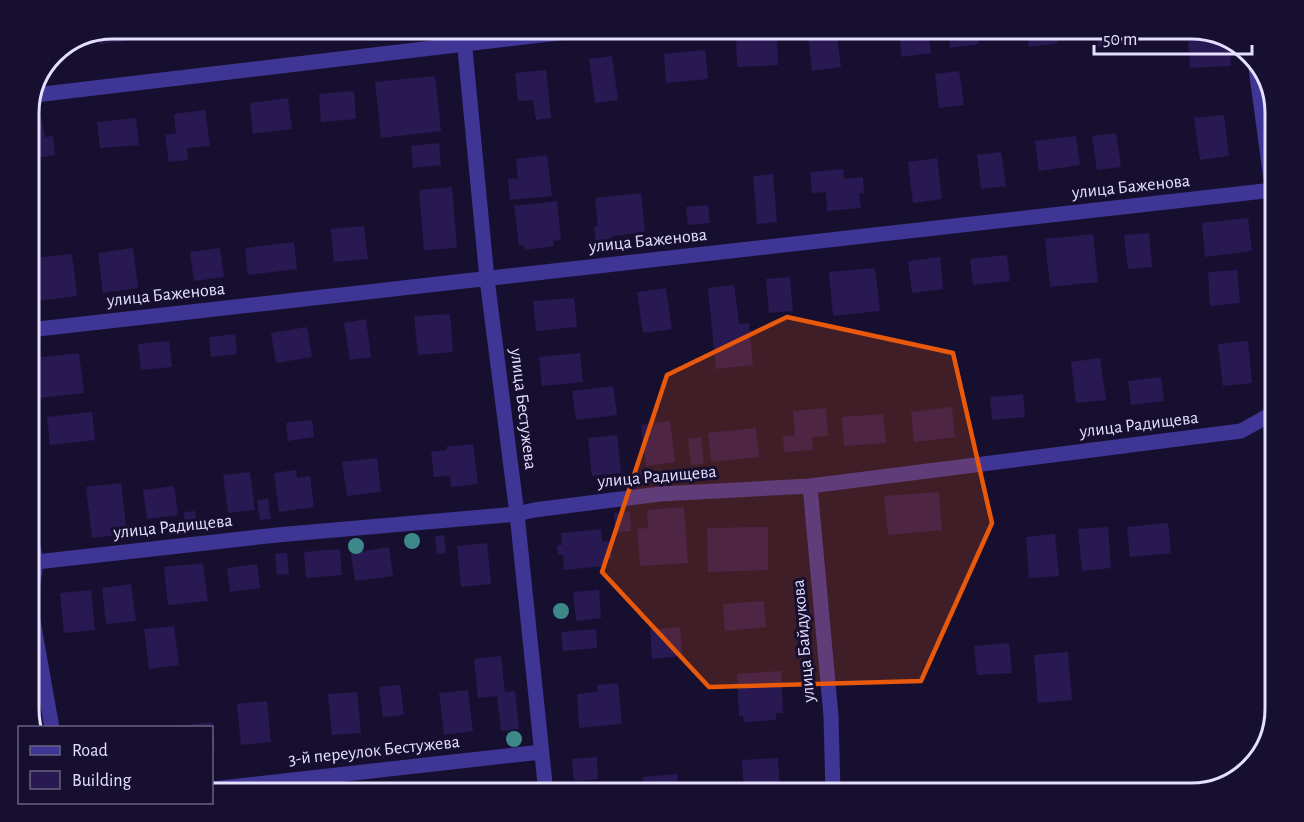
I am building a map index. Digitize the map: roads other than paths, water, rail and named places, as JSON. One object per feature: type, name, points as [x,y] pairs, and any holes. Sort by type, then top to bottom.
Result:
[{"type":"street","name":"улица Бестужева","points":[[464,39],[487,279],[517,514],[545,783]]},
{"type":"street","points":[[42,94],[513,39]]},
{"type":"street","points":[[1258,82],[1265,133]]},
{"type":"street","name":"улица Баженова","points":[[39,329],[1265,191]]},
{"type":"street","name":"улица Радищева","points":[[39,562],[277,535],[517,514],[660,494],[810,486],[1241,432],[1265,418]]},
{"type":"street","name":"улица Байдукова","points":[[810,486],[831,716],[833,783]]},
{"type":"street","points":[[39,654],[52,726]]},
{"type":"street","name":"3-й переулок Бестужева","points":[[265,783],[541,752]]}]
